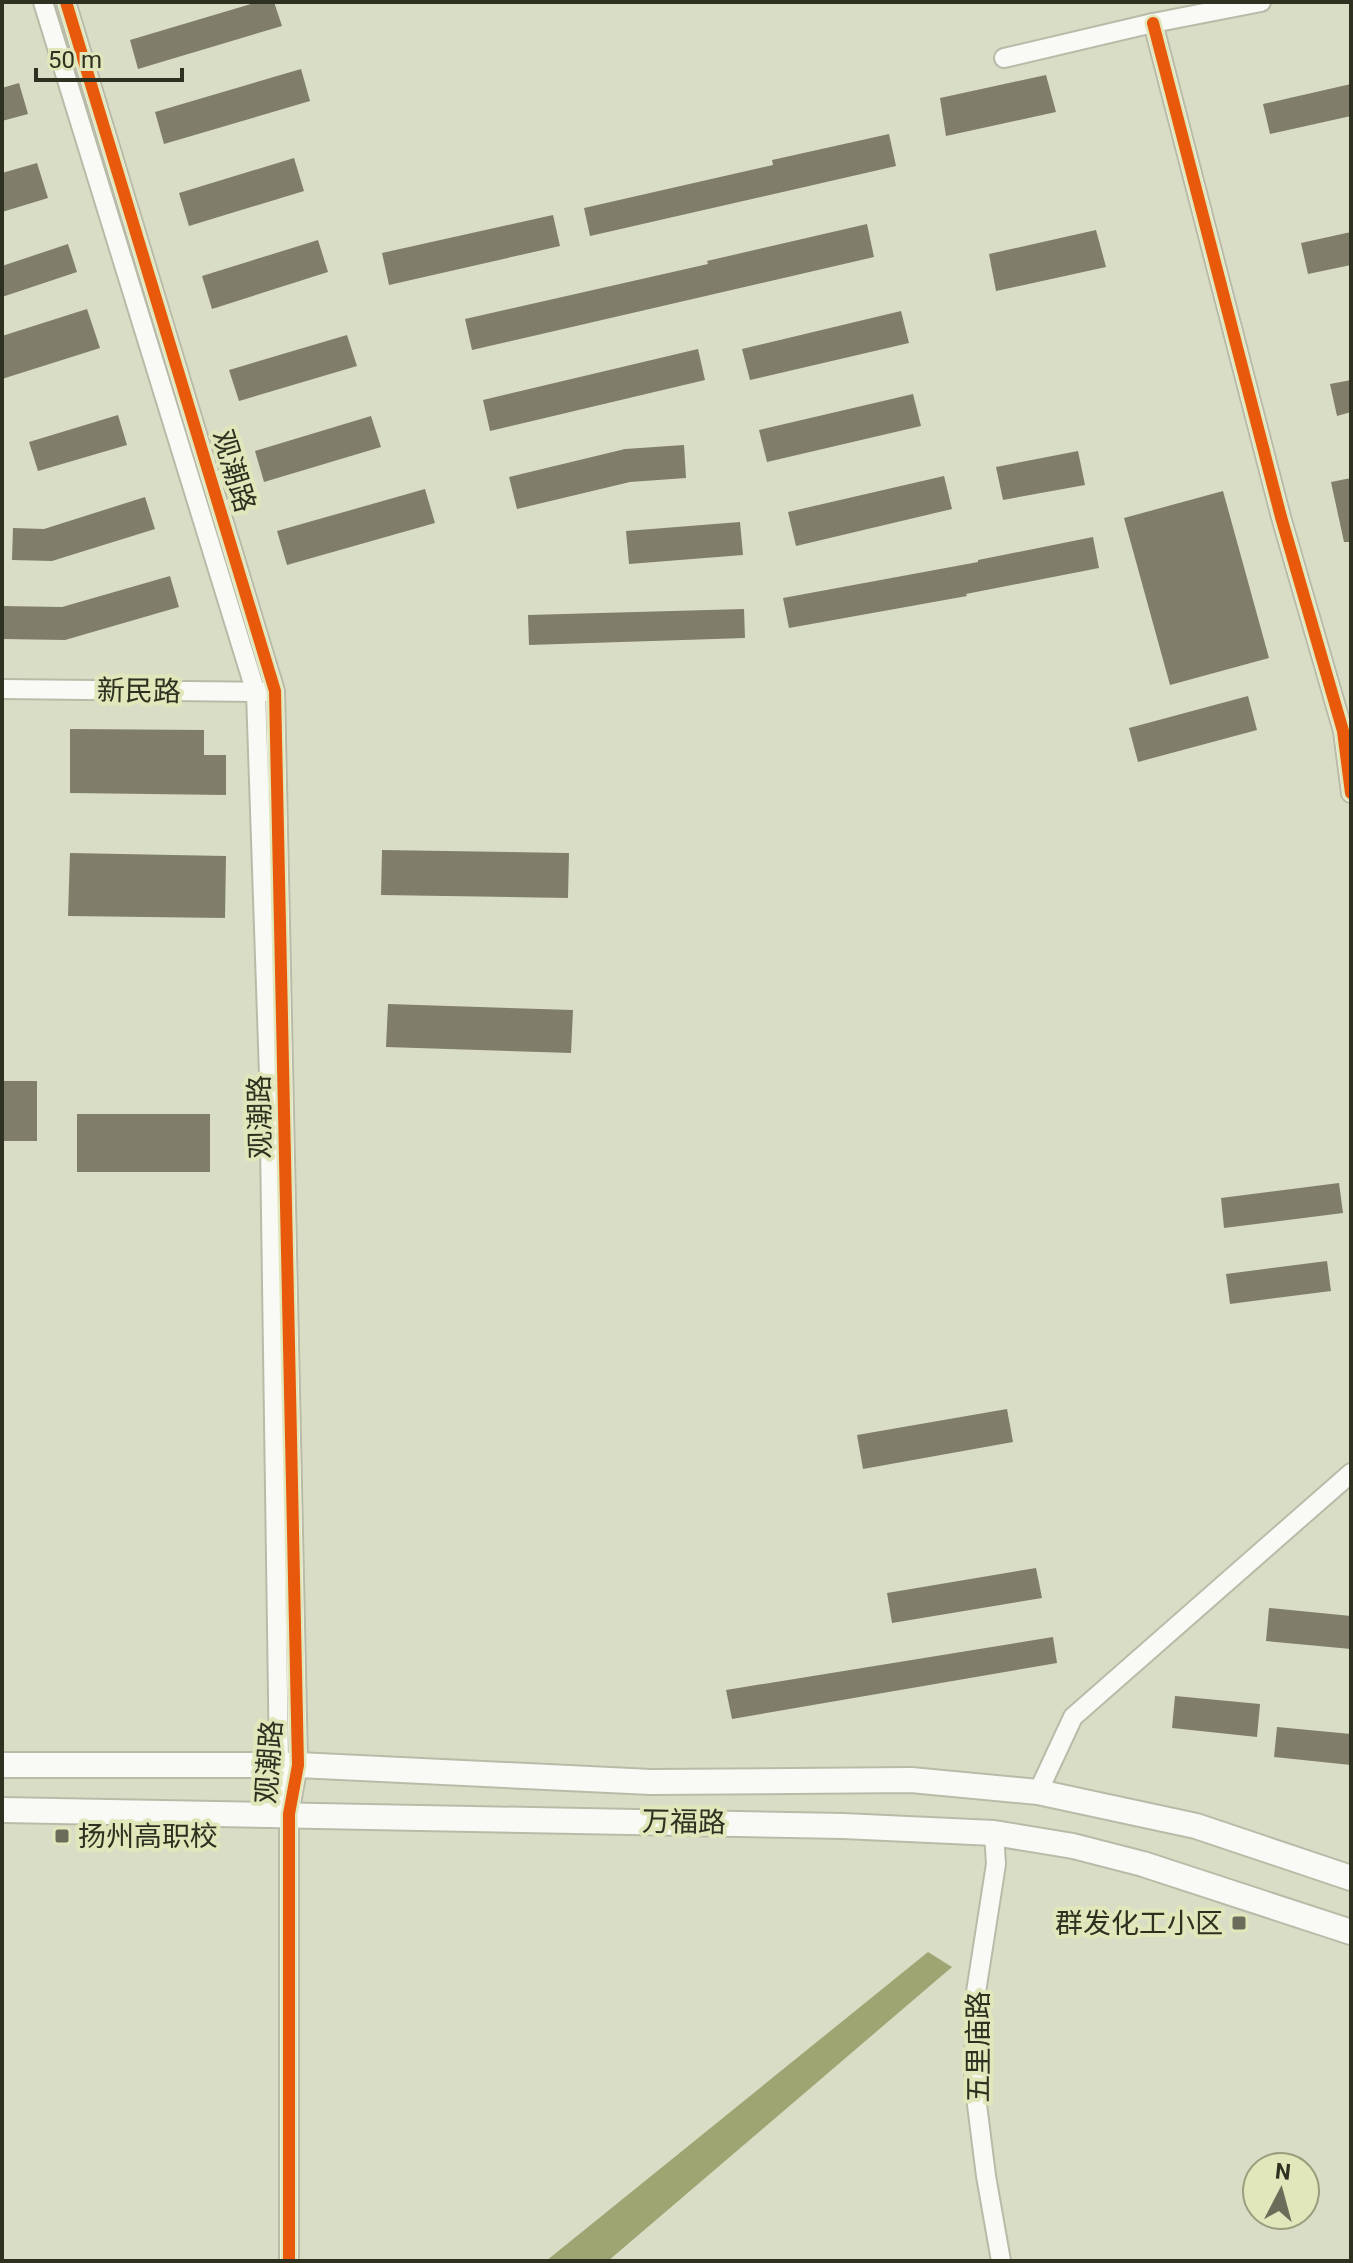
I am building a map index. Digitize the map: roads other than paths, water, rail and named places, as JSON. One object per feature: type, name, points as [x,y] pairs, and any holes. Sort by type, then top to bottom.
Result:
[{"type":"main road","name":"万福路","points":[[2,1765],[288,1766],[651,1782],[911,1780],[1038,1792],[1196,1826],[1351,1878]]},
{"type":"main road","name":"万福路","points":[[2,1810],[843,1826],[994,1833],[1073,1846],[1143,1864],[1351,1932]]},
{"type":"street","name":"观潮路","points":[[43,2],[256,693],[288,1766],[289,2261]]},
{"type":"street","name":"观潮路","points":[[66,2],[275,691],[288,1766]]},
{"type":"street","points":[[1004,58],[1153,23],[1261,2]]},
{"type":"street","points":[[1153,23],[1281,517],[1343,731],[1351,793]]},
{"type":"street","name":"新民路","points":[[2,689],[275,691]]},
{"type":"street","points":[[1038,1792],[1073,1717],[1351,1473]]},
{"type":"street","name":"五里庙路","points":[[994,1833],[996,1864],[976,1992],[974,2081],[1001,2261]]},
{"type":"place","name":"扬州高职校","points":[[62,1836]]},
{"type":"place","name":"群发化工小区","points":[[1239,1923]]}]
